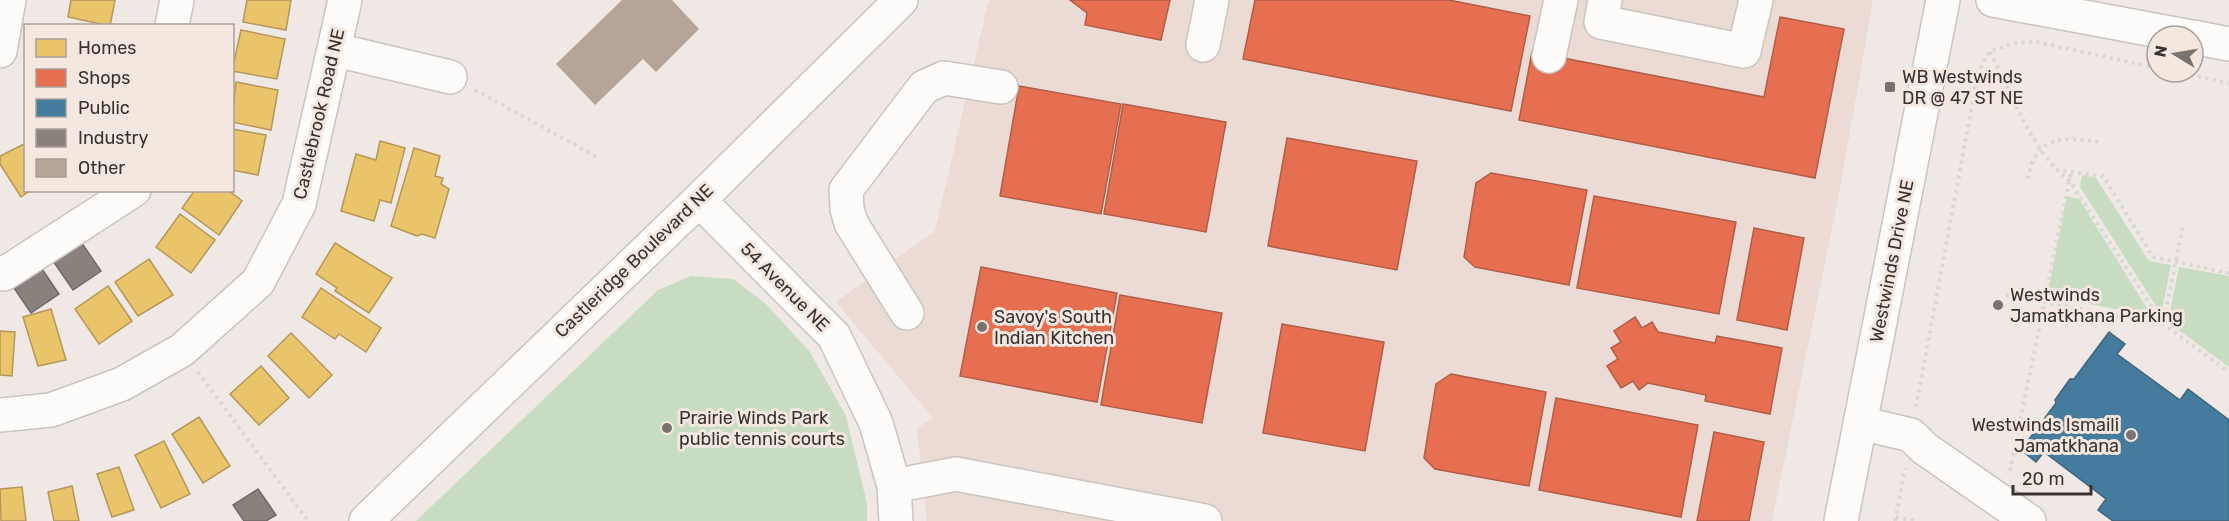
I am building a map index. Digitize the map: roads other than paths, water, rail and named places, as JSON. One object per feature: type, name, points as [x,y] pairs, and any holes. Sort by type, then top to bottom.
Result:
[{"type":"street","points":[[0,51],[9,0]]},
{"type":"street","points":[[172,24],[177,0]]},
{"type":"street","name":"Castlebrook Road NE","points":[[0,415],[51,410],[122,384],[182,350],[258,282],[299,204],[336,50],[345,0]]},
{"type":"street","name":"Castleridge Boulevard NE","points":[[366,521],[699,200],[901,0]]},
{"type":"street","points":[[1203,45],[1212,0]]},
{"type":"street","points":[[1550,56],[1561,0]]},
{"type":"street","points":[[1605,0],[1601,22],[1744,51],[1756,0]]},
{"type":"street","name":"Westwinds Drive NE","points":[[1841,521],[1943,0]]},
{"type":"street","points":[[1993,0],[2145,28]]},
{"type":"street","points":[[2205,39],[2229,44]]},
{"type":"street","points":[[336,50],[450,77]]},
{"type":"street","points":[[907,313],[851,223],[847,209],[846,190],[924,87],[944,78],[1001,87]]},
{"type":"street","points":[[0,273],[4,274],[131,192]]},
{"type":"street","name":"54 Avenue NE","points":[[699,200],[834,336],[876,423],[894,486],[896,521]]},
{"type":"street","points":[[1860,423],[1911,435],[1924,448],[2029,521]]},
{"type":"street","points":[[894,486],[956,474],[1205,521]]},
{"type":"place","name":"WB Westwinds DR @ 47 ST NE","points":[[1890,87]]},
{"type":"place","name":"Westwinds Jamatkhana Parking","points":[[1998,305]]},
{"type":"place","name":"Savoy's South Indian Kitchen","points":[[982,327]]},
{"type":"place","name":"Prairie Winds Park public tennis courts","points":[[667,428]]},
{"type":"place","name":"Westwinds Ismaili Jamatkhana","points":[[2131,435]]}]
